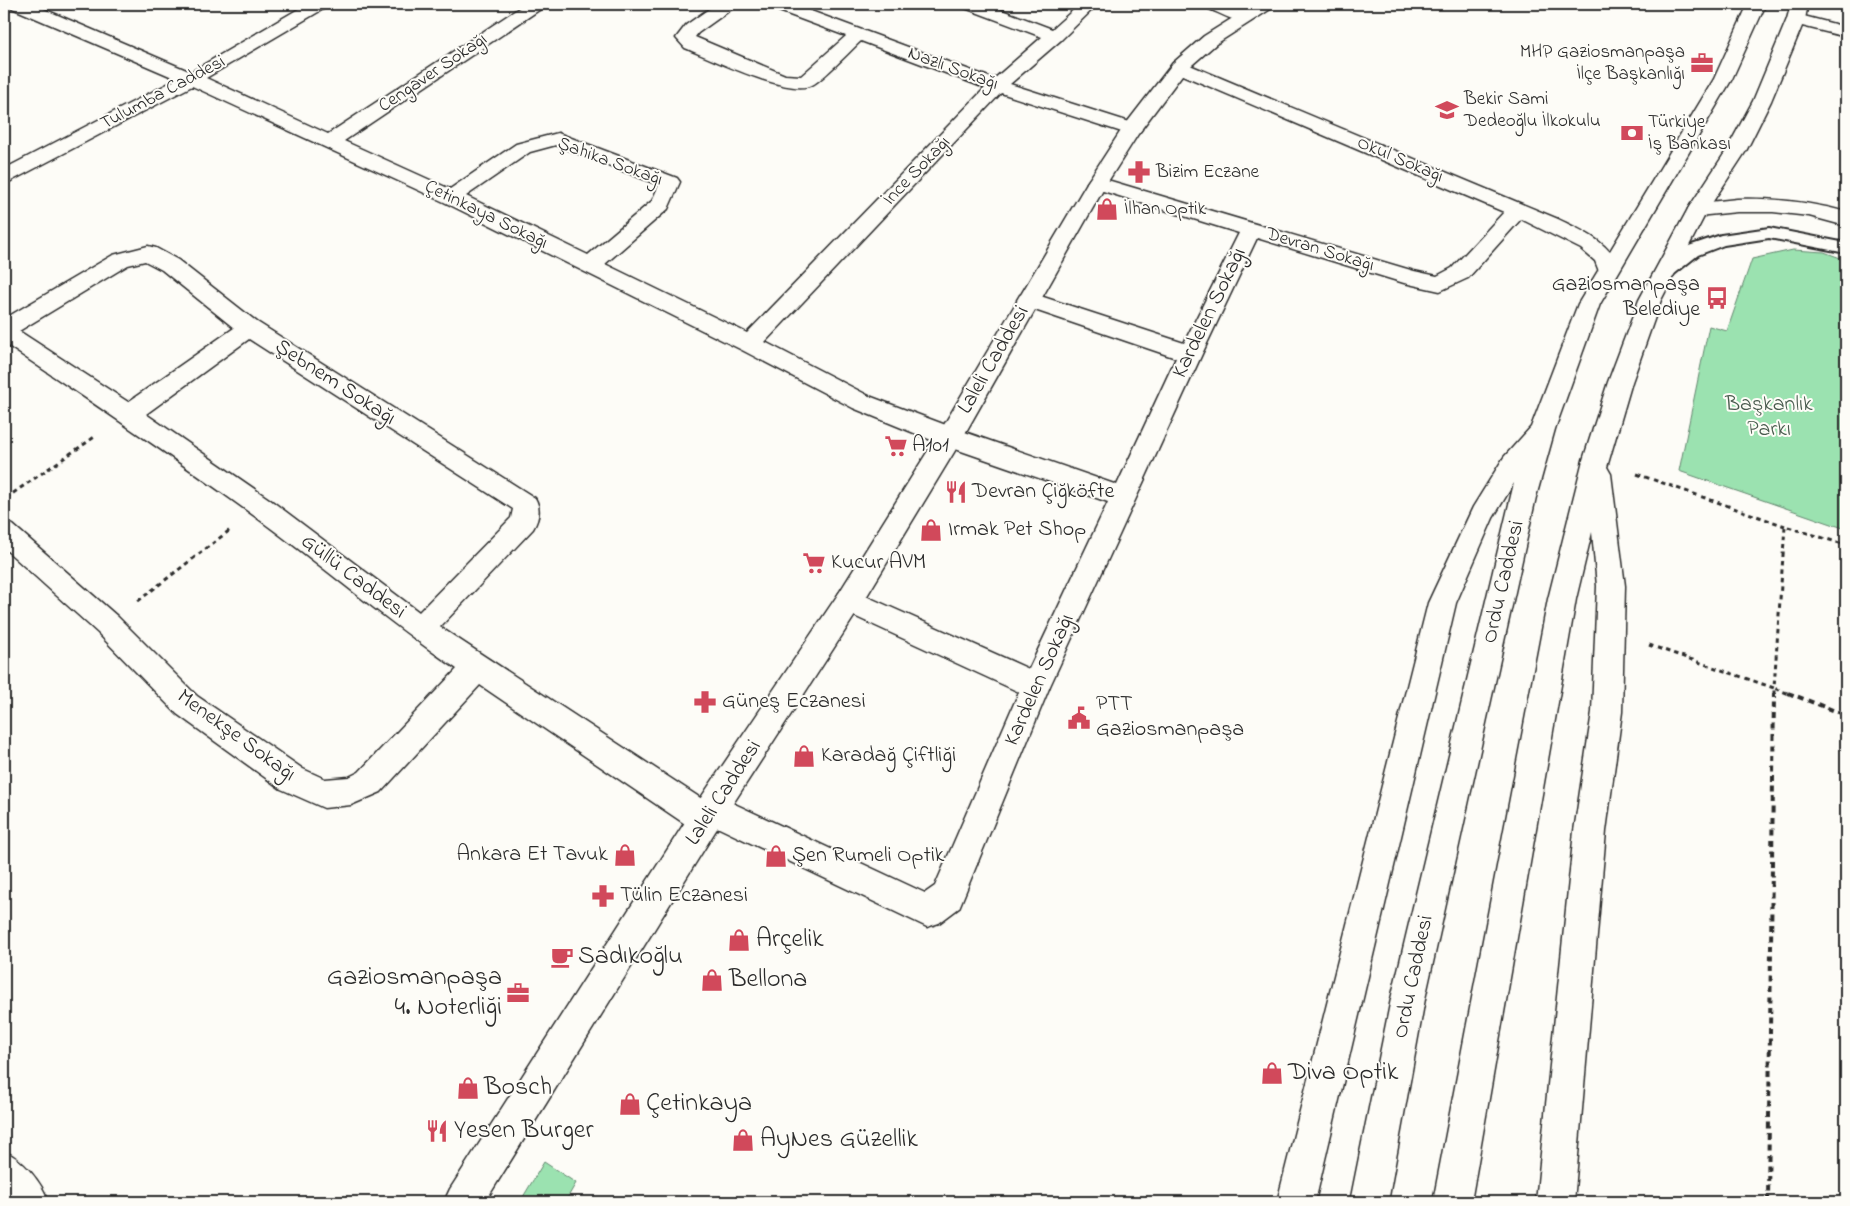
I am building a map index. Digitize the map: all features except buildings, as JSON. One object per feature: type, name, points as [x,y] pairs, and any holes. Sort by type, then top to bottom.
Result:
[{"type":"street","name":"Çetinkaya Sokağı","points":[[18,4],[192,79],[451,197],[750,344],[861,402],[950,437],[1122,497]]},
{"type":"street","name":"Tulumba Caddesi","points":[[4,177],[192,79],[319,4]]},
{"type":"street","name":"Cengaver Sokağı","points":[[329,142],[536,4]]},
{"type":"street","points":[[727,4],[692,29],[686,38],[691,44],[779,79],[792,82],[806,81],[859,34]]},
{"type":"street","name":"Nazlı Sokağı","points":[[777,4],[997,86],[1132,129]]},
{"type":"street","points":[[971,4],[1054,36]]},
{"type":"street","name":"İnce Sokağı","points":[[750,344],[997,86],[1090,4]]},
{"type":"street","points":[[1213,4],[1255,11]]},
{"type":"street","points":[[1452,1202],[1562,599],[1596,460],[1620,382],[1650,300],[1662,275],[1698,209],[1741,143],[1762,101],[1773,9],[1846,32]]},
{"type":"street","name":"Ordu Caddesi","points":[[1369,1202],[1411,989],[1523,497],[1543,429],[1589,304],[1608,269],[1645,211],[1723,79],[1744,35],[1773,9]]},
{"type":"street","name":"Laleli Caddesi","points":[[463,1202],[709,814],[849,601],[950,437],[1097,183],[1132,129],[1178,66],[1210,40],[1255,11]]},
{"type":"street","name":"Okul Sokağı","points":[[1178,66],[1518,210],[1591,246],[1604,257],[1608,269]]},
{"type":"street","name":"Şahika Sokağı","points":[[451,197],[523,148],[558,139],[670,182],[662,204],[589,266]]},
{"type":"street","name":"Devran Sokağı","points":[[1097,183],[1412,278],[1440,284],[1460,273],[1518,210]]},
{"type":"street","points":[[1698,209],[1760,204],[1818,210],[1846,220]]},
{"type":"street","name":"Kardelen Sokağı","points":[[709,814],[927,911],[947,897],[1036,686],[1122,497],[1252,230]]},
{"type":"street","name":"Şebnem Sokağı","points":[[4,330],[121,260],[148,253],[170,265],[249,328],[526,506],[524,522],[420,629]]},
{"type":"street","points":[[1028,300],[1190,354]]},
{"type":"street","points":[[128,414],[249,328]]},
{"type":"street","name":"Güllü Caddesi","points":[[4,330],[260,506],[420,629],[477,668],[709,814]]},
{"type":"street","points":[[1296,1202],[1442,603],[1482,514],[1513,464],[1543,429]]},
{"type":"street","points":[[1555,1202],[1590,831],[1607,712],[1611,586],[1596,460]]},
{"type":"street","name":"Menekşe Sokağı","points":[[4,532],[108,625],[187,705],[292,778],[324,794],[351,791],[370,782],[477,668]]},
{"type":"street","points":[[849,601],[1036,686]]},
{"type":"street","points":[[4,1170],[30,1202]]},
{"type":"lane","points":[[1662,275],[1692,252],[1721,240],[1769,233],[1846,248]]},
{"type":"path","points":[[4,500],[128,414]]},
{"type":"path","points":[[1596,460],[1785,526],[1846,545]]},
{"type":"path","points":[[108,625],[260,506]]},
{"type":"path","points":[[1768,1202],[1774,688],[1785,526]]},
{"type":"path","points":[[1611,632],[1846,715]]},
{"type":"green space","name":"Başkanlık Parkı","points":[[1793,250],[1824,252],[1846,260],[1846,529],[1679,471],[1709,326],[1727,331],[1752,259]]},
{"type":"green space","points":[[544,1162],[576,1183],[565,1202],[520,1202]]},
{"type":"place","name":"MHP Gaziosmanpaşa İlçe Başkanlığı","points":[[1702,63]]},
{"type":"place","name":"Bekir Sami Dedeoğlu İlkokulu","points":[[1447,110]]},
{"type":"place","name":"Türkiye İş Bankası","points":[[1632,133]]},
{"type":"place","name":"Bizim Eczane","points":[[1139,172]]},
{"type":"place","name":"İlhan Optik","points":[[1107,209]]},
{"type":"place","name":"Gaziosmanpaşa Belediye","points":[[1717,298]]},
{"type":"place","name":"A101","points":[[896,446]]},
{"type":"place","name":"Devran Çiğköfte","points":[[956,492]]},
{"type":"place","name":"Irmak Pet Shop","points":[[931,530]]},
{"type":"place","name":"Kucur AVM","points":[[814,563]]},
{"type":"place","name":"Güneş Eczanesi","points":[[705,702]]},
{"type":"place","name":"PTT Gaziosmanpaşa","points":[[1079,718]]},
{"type":"place","name":"Karadağ Çiftliği","points":[[804,756]]},
{"type":"place","name":"Ankara Et Tavuk","points":[[625,855]]},
{"type":"place","name":"Şen Rumeli Optik","points":[[776,856]]},
{"type":"place","name":"Tülin Eczanesi","points":[[603,896]]},
{"type":"place","name":"Arçelik","points":[[739,940]]},
{"type":"place","name":"Sadıkoğlu","points":[[562,957]]},
{"type":"place","name":"Bellona","points":[[712,980]]},
{"type":"place","name":"Gaziosmanpaşa 4. Noterliği","points":[[518,993]]},
{"type":"place","name":"Diva Optik","points":[[1272,1073]]},
{"type":"place","name":"Bosch","points":[[468,1088]]},
{"type":"place","name":"Çetinkaya","points":[[630,1104]]},
{"type":"place","name":"Yesen Burger","points":[[437,1131]]},
{"type":"place","name":"AyNes Güzellik","points":[[743,1140]]}]
